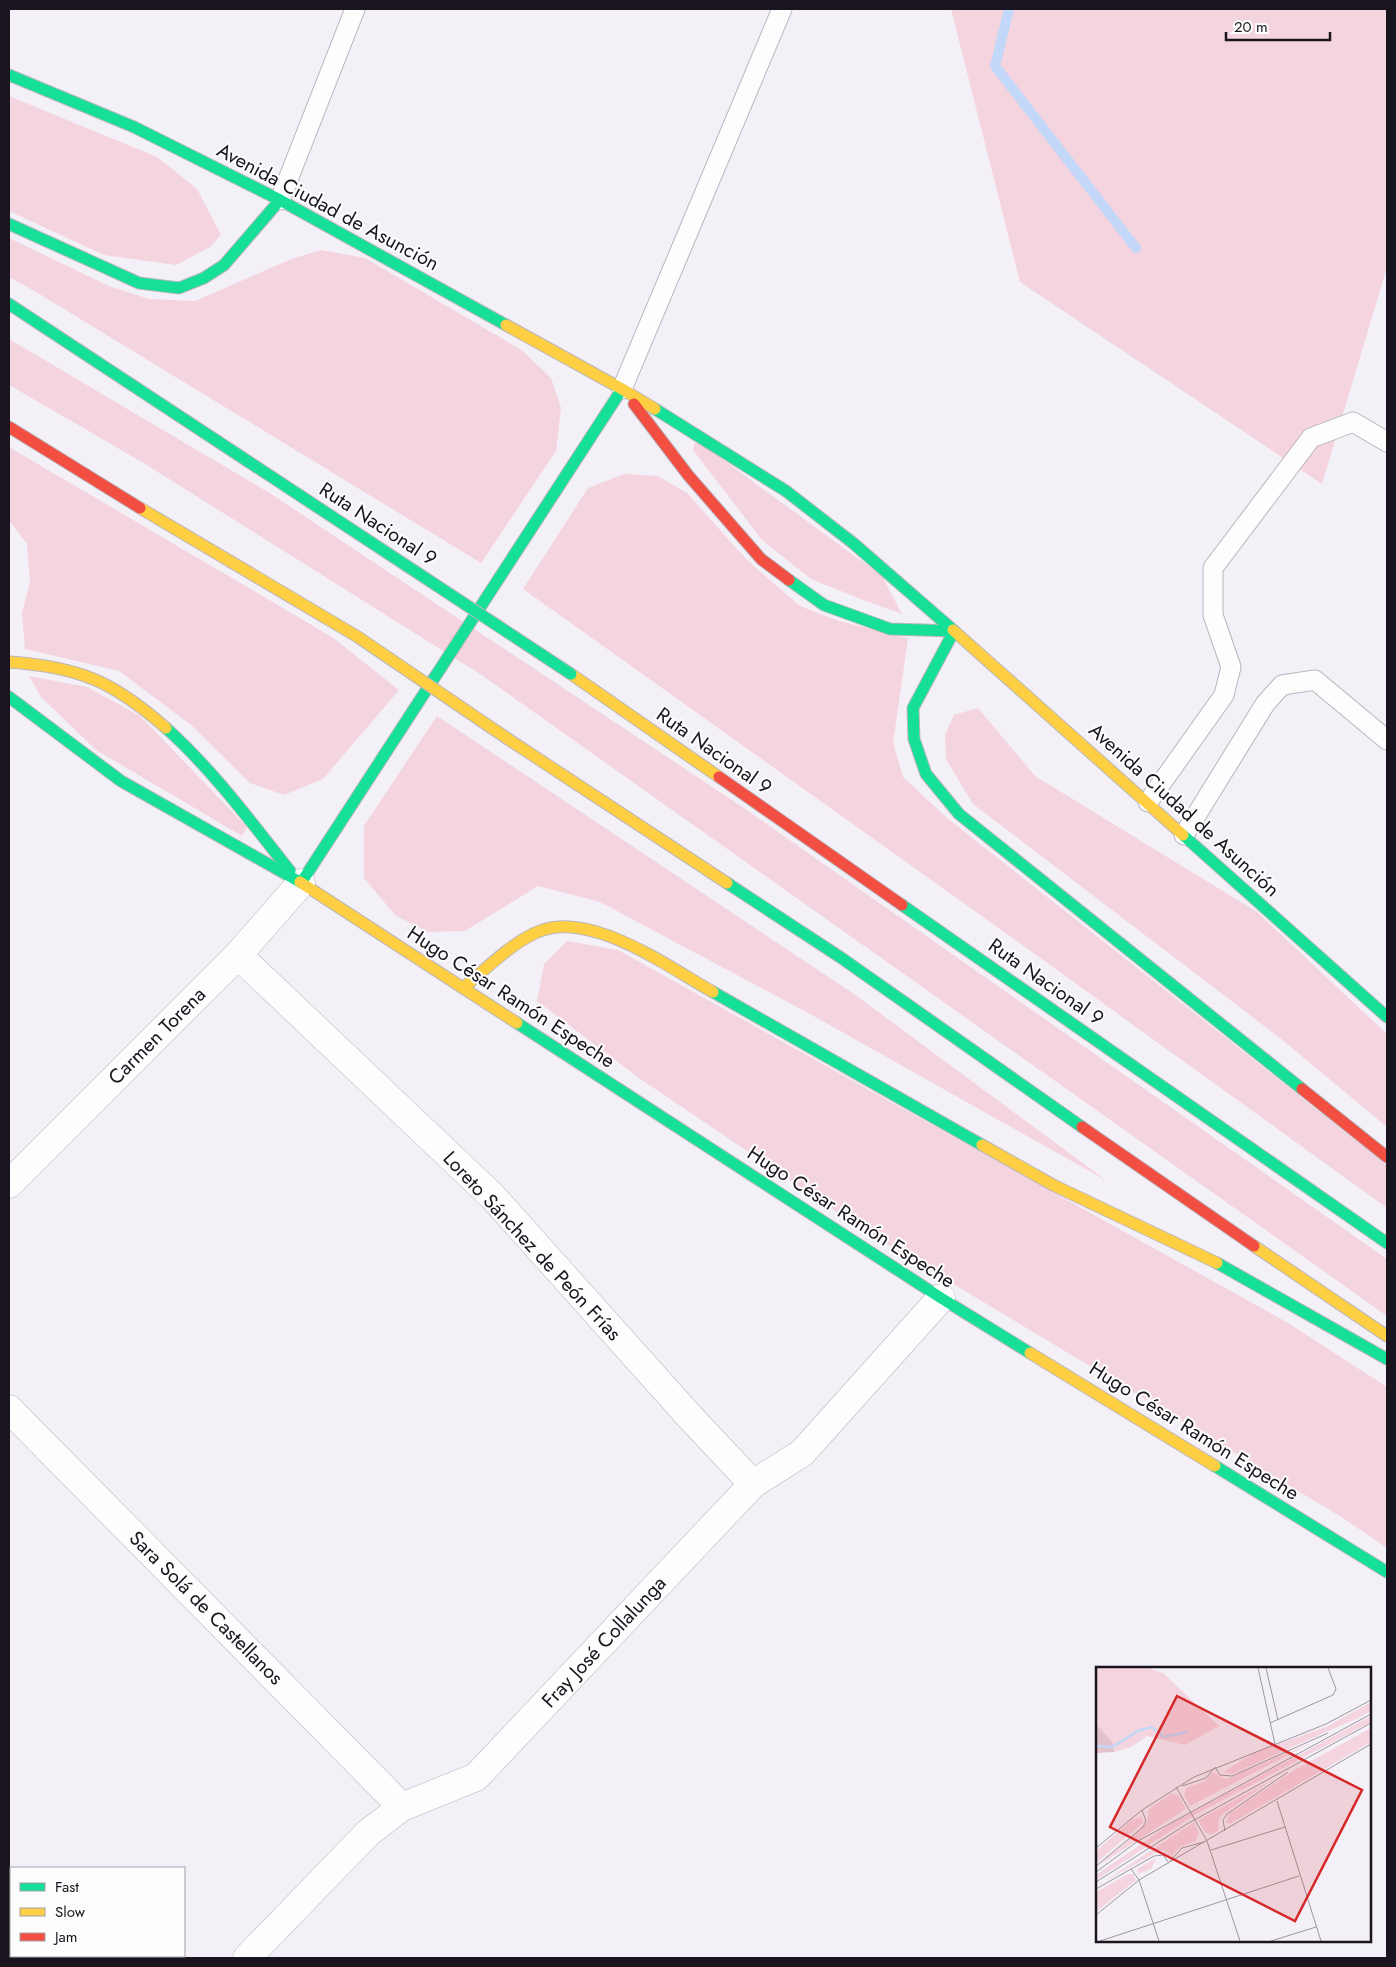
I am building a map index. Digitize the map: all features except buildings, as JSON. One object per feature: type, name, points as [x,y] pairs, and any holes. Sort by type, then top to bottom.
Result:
[{"type":"main road","name":"Avenida Ciudad de Asunción","points":[[9,75],[134,127],[280,200],[622,389],[786,491],[853,543],[954,631],[1387,1017]]},
{"type":"main road","points":[[9,224],[139,283],[179,288],[204,278],[224,265],[280,200]]},
{"type":"main road","name":"Ruta Nacional 9","points":[[9,304],[571,674],[1387,1243]]},
{"type":"main road","name":"Avenida Ciudad de Asunción","points":[[622,389],[688,475],[761,559],[824,605],[890,629],[954,631]]},
{"type":"main road","points":[[301,883],[622,389]]},
{"type":"main road","points":[[9,427],[129,502],[358,637],[508,740],[840,957],[1159,1182],[1387,1336]]},
{"type":"main road","points":[[954,631],[913,708],[914,739],[926,774],[959,814],[1387,1157]]},
{"type":"main road","name":"Hugo César Ramón Espeche","points":[[9,662],[56,666],[93,677],[132,699],[194,755],[301,883]]},
{"type":"main road","name":"Hugo César Ramón Espeche","points":[[9,697],[121,781],[301,883],[941,1298],[1387,1572]]},
{"type":"main road","points":[[463,988],[526,937],[548,927],[575,928],[615,937],[1054,1185],[1204,1256],[1387,1359]]},
{"type":"street","name":"Carmen Torena","points":[[9,1184],[238,955],[301,883]]},
{"type":"street","name":"Loreto Sánchez de Peón Frías","points":[[238,955],[493,1198],[690,1417],[753,1484]]},
{"type":"street","name":"Fray José Collalunga","points":[[247,1958],[368,1833],[402,1807],[476,1777],[753,1484],[802,1453],[941,1298]]},
{"type":"street","name":"Sara Solá de Castellanos","points":[[9,1409],[402,1807]]},
{"type":"lane","points":[[280,200],[355,9]]},
{"type":"lane","points":[[622,389],[782,9]]},
{"type":"lane","points":[[1148,802],[1224,695],[1231,667],[1213,615],[1213,568],[1311,438],[1353,422],[1387,442]]},
{"type":"lane","points":[[1184,835],[1265,704],[1282,685],[1315,680],[1387,740]]},
{"type":"shaded area","points":[[951,9],[1387,9],[1387,267],[1322,484],[1020,282]]},
{"type":"shaded area","points":[[9,96],[157,157],[197,189],[221,235],[210,247],[176,265],[104,255],[9,211]]},
{"type":"shaded area","points":[[9,238],[109,286],[149,299],[195,301],[289,260],[321,250],[365,258],[523,351],[551,378],[561,408],[556,451],[481,563],[9,277]]},
{"type":"shaded area","points":[[9,339],[268,492],[741,806],[1387,1259],[1387,1316],[483,676],[142,462],[9,385]]},
{"type":"shaded area","points":[[696,440],[882,576],[902,614],[811,579],[762,540],[693,450]]},
{"type":"shaded area","points":[[9,447],[332,637],[399,690],[323,779],[284,795],[250,783],[191,725],[119,671],[25,649],[22,613],[30,582],[27,544],[9,520]]},
{"type":"shaded area","points":[[624,474],[658,476],[687,493],[747,560],[800,606],[839,621],[908,638],[893,743],[903,777],[947,818],[1387,1165],[1387,1208],[523,589],[588,488]]},
{"type":"shaded area","points":[[29,676],[87,687],[140,716],[247,827],[242,836],[96,750],[41,697]]},
{"type":"shaded area","points":[[978,708],[1035,776],[1257,912],[1387,1034],[1387,1127],[1280,1038],[973,804],[946,759],[945,735],[954,715]]},
{"type":"shaded area","points":[[437,716],[854,994],[1107,1181],[812,1015],[600,902],[538,886],[465,931],[427,932],[395,915],[364,878],[364,826]]},
{"type":"shaded area","points":[[567,941],[618,950],[1288,1323],[1387,1387],[1387,1548],[1343,1518],[865,1231],[639,1078],[537,1001],[544,964]]},
{"type":"waterway","points":[[1009,9],[995,66],[1136,248]]},
{"type":"traffic: fast","points":[[9,75],[134,127],[280,200],[506,325]]},
{"type":"traffic: fast","points":[[9,224],[139,283],[179,288],[204,278],[224,265],[280,200]]},
{"type":"traffic: fast","points":[[9,304],[407,566]]},
{"type":"traffic: fast","points":[[301,883],[622,389]]},
{"type":"traffic: fast","points":[[655,409],[786,491],[853,543],[953,630]]},
{"type":"traffic: fast","points":[[407,566],[571,674]]},
{"type":"traffic: fast","points":[[789,580],[824,605],[890,629],[954,631]]},
{"type":"traffic: fast","points":[[954,631],[913,708],[914,739],[926,774],[959,814],[1302,1089]]},
{"type":"traffic: fast","points":[[9,697],[121,781],[300,882]]},
{"type":"traffic: fast","points":[[166,728],[216,779],[290,871]]},
{"type":"traffic: fast","points":[[1183,835],[1387,1017]]},
{"type":"traffic: fast","points":[[727,883],[840,957],[1082,1127]]},
{"type":"traffic: fast","points":[[902,905],[1387,1243]]},
{"type":"traffic: fast","points":[[713,992],[982,1145]]},
{"type":"traffic: fast","points":[[517,1023],[941,1298],[1030,1353]]},
{"type":"traffic: fast","points":[[1217,1263],[1387,1359]]},
{"type":"traffic: fast","points":[[1215,1466],[1387,1572]]},
{"type":"traffic: slow","points":[[506,325],[655,409]]},
{"type":"traffic: slow","points":[[140,508],[358,637]]},
{"type":"traffic: slow","points":[[953,630],[1183,835]]},
{"type":"traffic: slow","points":[[358,637],[508,739]]},
{"type":"traffic: slow","points":[[9,662],[56,668],[94,679],[129,699],[166,728]]},
{"type":"traffic: slow","points":[[571,674],[719,777]]},
{"type":"traffic: slow","points":[[508,739],[727,883]]},
{"type":"traffic: slow","points":[[300,882],[517,1023]]},
{"type":"traffic: slow","points":[[463,988],[525,938],[556,927],[578,928],[627,943],[713,992]]},
{"type":"traffic: slow","points":[[982,1145],[1053,1185],[1217,1263]]},
{"type":"traffic: slow","points":[[1254,1246],[1387,1336]]},
{"type":"traffic: slow","points":[[1030,1353],[1215,1466]]},
{"type":"traffic: jam","points":[[634,404],[688,475],[761,559],[789,580]]},
{"type":"traffic: jam","points":[[9,427],[140,508]]},
{"type":"traffic: jam","points":[[719,777],[902,905]]},
{"type":"traffic: jam","points":[[1302,1089],[1387,1157]]},
{"type":"traffic: jam","points":[[1082,1127],[1254,1246]]}]
